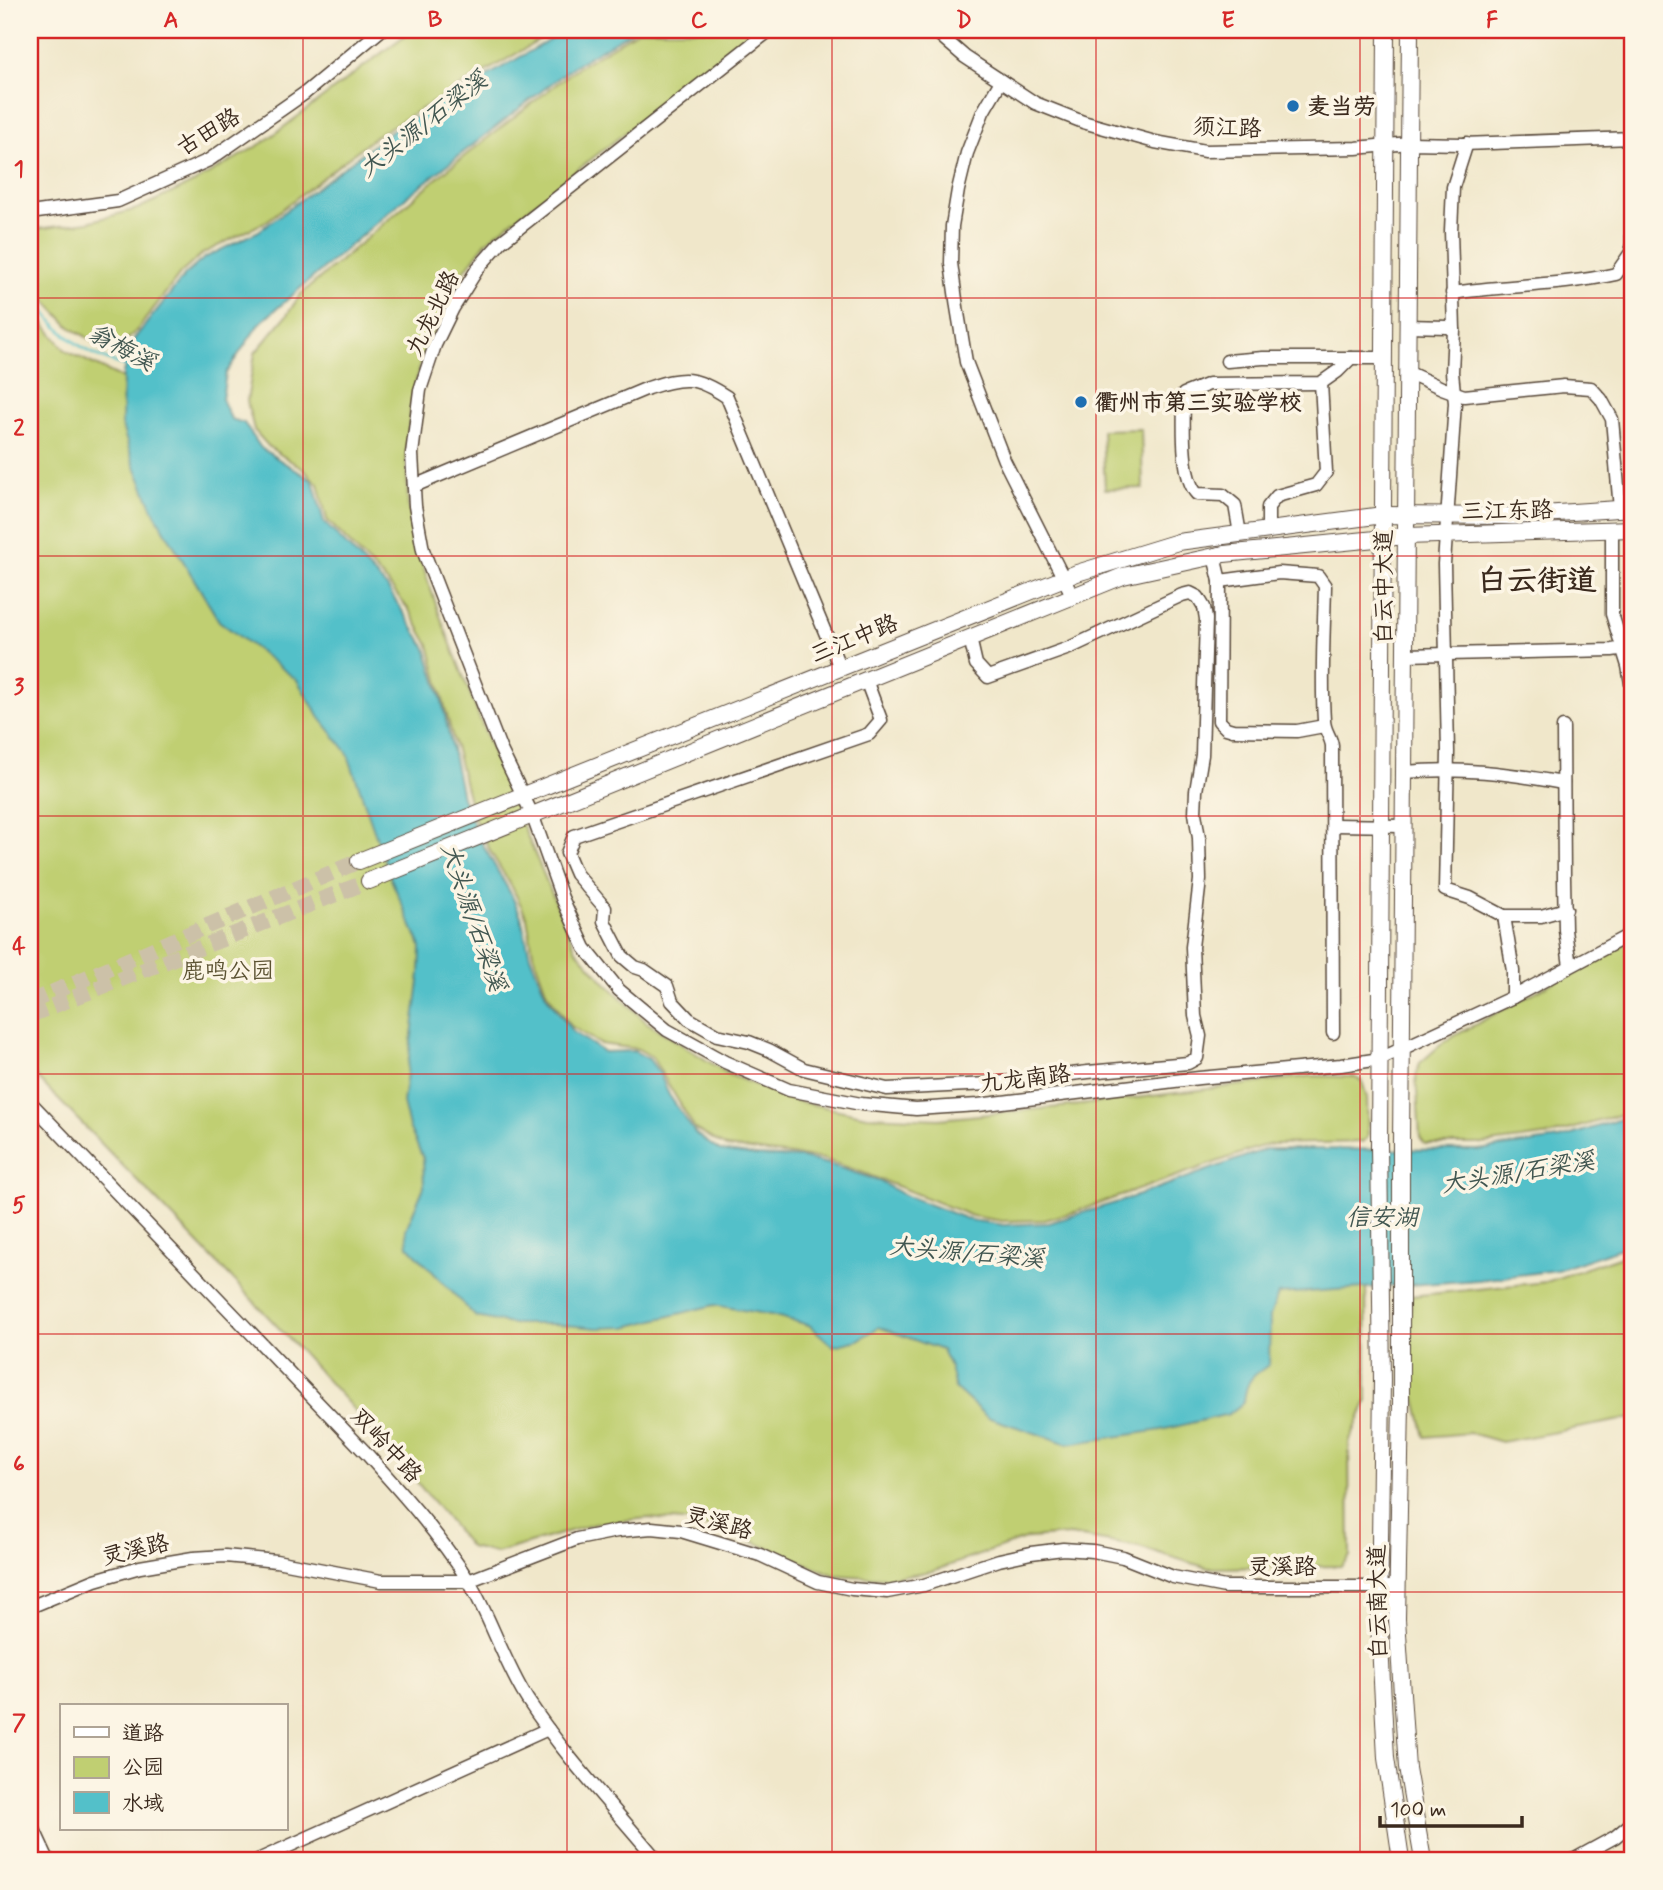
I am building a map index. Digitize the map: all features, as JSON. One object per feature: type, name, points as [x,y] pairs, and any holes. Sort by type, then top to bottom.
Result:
[{"type":"main road","name":"白云中大道","points":[[1379,1145],[1386,30]]},
{"type":"main road","name":"白云中大道","points":[[1401,1146],[1410,30]]},
{"type":"main road","name":"三江东路","points":[[1383,515],[1513,516],[1627,508]]},
{"type":"main road","name":"三江中路","points":[[359,861],[1064,578],[1178,542],[1383,515]]},
{"type":"main road","name":"三江东路","points":[[1383,539],[1633,529]]},
{"type":"main road","name":"三江中路","points":[[369,881],[1124,576],[1214,556],[1383,539]]},
{"type":"main road","name":"白云南大道","points":[[1379,1145],[1382,1343],[1379,1625],[1386,1758],[1401,1860]]},
{"type":"main road","name":"白云南大道","points":[[1401,1146],[1397,1619],[1408,1768],[1423,1860]]},
{"type":"street","name":"古田路","points":[[30,213],[118,201],[209,160],[305,93],[381,30]]},
{"type":"street","name":"九龙北路","points":[[532,814],[500,748],[424,550],[412,454],[420,390],[435,345],[453,308],[478,268],[501,242],[770,30]]},
{"type":"street","name":"须江路","points":[[933,30],[965,57],[1035,103],[1083,122],[1155,142],[1205,151],[1633,138]]},
{"type":"street","points":[[1001,81],[983,112],[967,153],[958,190],[952,226],[951,263],[957,307],[967,362],[1004,460],[1073,597]]},
{"type":"street","points":[[1633,138],[1633,161]]},
{"type":"street","points":[[1466,143],[1453,187],[1451,231],[1454,393],[1445,535],[1448,769],[1445,890],[1470,898],[1504,916],[1541,916],[1566,909]]},
{"type":"street","points":[[1452,293],[1495,287],[1579,282],[1616,274],[1632,251],[1633,172]]},
{"type":"street","points":[[1407,326],[1447,327],[1454,330]]},
{"type":"street","points":[[1240,534],[1235,505],[1223,495],[1197,494],[1191,488],[1188,477],[1184,394],[1209,384],[1321,383],[1351,358]]},
{"type":"street","points":[[1227,361],[1384,358]]},
{"type":"street","points":[[1407,372],[1464,396],[1564,386],[1591,388],[1601,399],[1612,419],[1627,508]]},
{"type":"street","points":[[414,486],[674,379],[687,379],[709,385],[727,397],[840,668]]},
{"type":"street","points":[[1268,531],[1268,507],[1277,496],[1315,485],[1326,472],[1321,383]]},
{"type":"street","points":[[1612,530],[1612,614],[1627,648],[1633,695]]},
{"type":"street","points":[[1214,556],[1220,581],[1219,721],[1226,728],[1233,730],[1297,731],[1324,726]]},
{"type":"street","points":[[1220,581],[1279,573],[1318,576],[1325,586],[1324,726],[1332,742],[1333,1033]]},
{"type":"street","points":[[866,680],[881,720],[869,734],[574,836],[567,853],[576,874],[605,908],[604,921],[622,956],[667,986],[672,1001],[689,1019],[717,1035],[749,1042],[804,1069],[887,1089],[988,1084],[1188,1063],[1197,1058],[1200,1036],[1195,1016],[1192,947],[1200,880],[1199,838],[1195,813],[1202,755],[1204,607],[1198,597],[1189,593],[1182,595],[1069,648],[988,677],[976,664],[970,638]]},
{"type":"street","points":[[1405,655],[1627,648]]},
{"type":"street","points":[[1563,727],[1565,930],[1570,966]]},
{"type":"street","points":[[1404,772],[1448,769],[1500,772],[1563,783]]},
{"type":"street","name":"九龙南路","points":[[532,814],[562,898],[585,947],[619,990],[667,1030],[725,1062],[789,1090],[860,1104],[916,1109],[978,1105],[1380,1059],[1513,998],[1633,933]]},
{"type":"street","points":[[1333,825],[1403,826]]},
{"type":"street","points":[[1504,916],[1513,971],[1513,998]]},
{"type":"street","points":[[1088,1072],[1090,1091]]},
{"type":"street","name":"双岭中路","points":[[30,1102],[412,1504],[468,1581],[515,1679],[548,1729],[568,1757],[657,1860]]},
{"type":"street","name":"灵溪路","points":[[30,1607],[96,1580],[140,1567],[192,1558],[225,1556],[276,1561],[382,1581],[468,1581],[577,1539],[617,1531],[652,1528],[681,1531],[740,1548],[818,1582],[887,1592],[924,1585],[999,1560],[1063,1549],[1123,1557],[1173,1577],[1225,1587],[1398,1587]]},
{"type":"street","points":[[258,1860],[548,1729]]},
{"type":"street","points":[[30,1821],[48,1860]]},
{"type":"street","points":[[1573,1860],[1615,1837],[1633,1822]]},
{"type":"green space","points":[[412,30],[557,30],[380,133],[267,221],[202,254],[181,273],[124,343],[103,347],[70,327],[44,299],[30,277],[30,230],[88,222],[137,209],[193,183],[264,142]]},
{"type":"green space","points":[[639,30],[756,30],[487,241],[465,270],[421,359],[411,405],[406,449],[408,505],[418,552],[505,784],[576,950],[646,1022],[730,1075],[796,1101],[867,1116],[939,1119],[1080,1105],[1312,1076],[1354,1077],[1362,1081],[1367,1098],[1368,1137],[1363,1142],[1273,1144],[1259,1147],[1075,1212],[1044,1220],[1002,1221],[972,1216],[823,1159],[726,1147],[695,1129],[652,1057],[638,1049],[600,1044],[571,1026],[547,993],[533,954],[527,918],[472,813],[429,645],[409,610],[387,582],[327,520],[318,484],[303,469],[269,447],[254,430],[247,401],[255,353],[300,295],[444,172],[578,67]]},
{"type":"green space","name":"鹿鸣公园","points":[[30,306],[66,351],[131,382],[307,686],[714,1298],[877,1324],[1266,1302],[1276,1288],[1366,1281],[1367,1401],[1349,1442],[1350,1556],[1341,1566],[1208,1568],[1139,1547],[1070,1535],[1028,1538],[933,1571],[887,1578],[834,1575],[754,1542],[693,1522],[648,1518],[594,1524],[496,1553],[470,1547],[419,1484],[311,1363],[30,1070]]},
{"type":"green space","points":[[1141,429],[1143,488],[1105,489],[1102,430]]},
{"type":"green space","points":[[1633,939],[1633,1111],[1551,1135],[1483,1144],[1425,1144],[1420,1137],[1416,1076],[1420,1063],[1445,1041]]},
{"type":"green space","points":[[1633,1252],[1633,1418],[1501,1442],[1470,1433],[1425,1437],[1412,1382],[1411,1296],[1546,1282]]},
{"type":"water","points":[[567,30],[634,30],[575,65],[405,198],[259,324],[226,373],[222,399],[231,419],[244,423],[261,448],[313,481],[324,522],[387,587],[426,648],[442,701],[462,797],[480,840],[521,916],[530,956],[546,995],[573,1032],[604,1052],[634,1051],[649,1059],[660,1074],[669,1095],[696,1134],[720,1151],[802,1158],[828,1164],[877,1180],[902,1194],[970,1220],[1004,1225],[1049,1223],[1125,1200],[1266,1149],[1478,1150],[1559,1139],[1633,1115],[1633,1244],[1557,1270],[1479,1280],[1278,1294],[1270,1316],[1269,1365],[1250,1380],[1244,1402],[1229,1414],[1161,1430],[1068,1444],[987,1417],[955,1388],[942,1350],[879,1327],[858,1340],[833,1346],[809,1325],[714,1305],[626,1327],[511,1324],[476,1317],[408,1246],[406,1229],[424,1187],[423,1158],[409,1127],[403,1103],[420,974],[421,947],[391,879],[347,752],[320,718],[297,680],[219,621],[155,514],[133,462],[122,426],[123,373],[134,339],[185,275],[204,258],[259,231],[393,130]]},
{"type":"waterway","name":"翁梅溪","points":[[30,291],[49,318],[70,339],[109,361],[126,366]]},
{"type":"tunnel","points":[[30,1002],[359,861]]},
{"type":"tunnel","points":[[30,1015],[369,881]]},
{"type":"place","name":"麦当劳","points":[[1293,106]]},
{"type":"place","name":"衢州市第三实验学校","points":[[1081,402]]},
{"type":"district","name":"白云街道","points":[[1537,580]]},
{"type":"water label","name":"大头源/石梁溪","points":[[423,124]]},
{"type":"water label","name":"大头源/石梁溪","points":[[474,917]]},
{"type":"water label","name":"大头源/石梁溪","points":[[1518,1172]]},
{"type":"water label","name":"信安湖","points":[[1382,1217]]},
{"type":"water label","name":"大头源/石梁溪","points":[[967,1252]]}]
